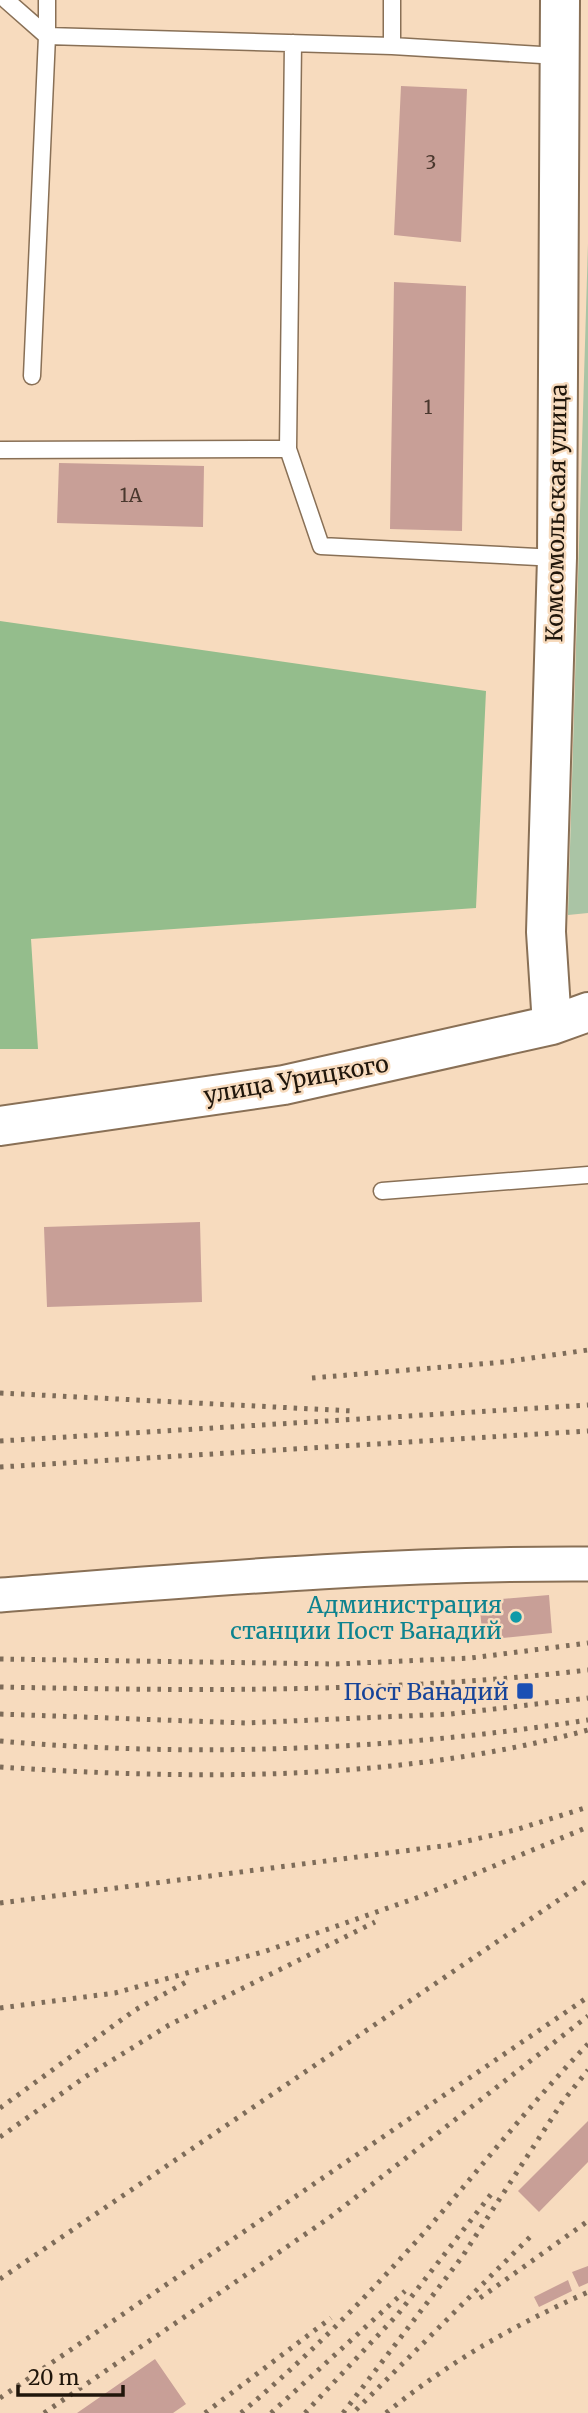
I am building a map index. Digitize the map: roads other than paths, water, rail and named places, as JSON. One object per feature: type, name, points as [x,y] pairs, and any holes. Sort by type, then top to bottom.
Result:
[{"type":"street","name":"Комсомольская улица","points":[[552,1025],[546,932],[557,558],[560,0]]},
{"type":"street","name":"улица Урицкого","points":[[0,1126],[284,1085],[552,1025],[588,1012]]},
{"type":"street","points":[[0,1595],[295,1571],[473,1563],[588,1564]]},
{"type":"lane","points":[[6,0],[47,36],[392,46],[558,56]]},
{"type":"lane","points":[[32,376],[47,0]]},
{"type":"lane","points":[[392,0],[392,46]]},
{"type":"lane","points":[[293,43],[288,449],[321,546],[557,558]]},
{"type":"lane","points":[[0,450],[288,449]]},
{"type":"lane","points":[[382,1191],[588,1175]]},
{"type":"railway","points":[[312,1378],[504,1362],[588,1350]]},
{"type":"railway","points":[[0,1393],[353,1411]]},
{"type":"railway","points":[[0,1441],[588,1405]]},
{"type":"railway","points":[[0,1467],[588,1431]]},
{"type":"railway","points":[[0,1659],[336,1664],[471,1658],[588,1643]]},
{"type":"railway","points":[[0,1687],[368,1687],[588,1670]]},
{"type":"railway","points":[[0,1714],[245,1723],[451,1714],[588,1698]]},
{"type":"railway","points":[[0,1741],[147,1749],[295,1748],[442,1738],[588,1720]]},
{"type":"railway","points":[[0,1767],[147,1774],[296,1773],[443,1760],[588,1730]]},
{"type":"railway","points":[[0,1903],[450,1845],[515,1830],[588,1807]]},
{"type":"railway","points":[[0,2008],[115,1993],[266,1951],[419,1897],[588,1827]]},
{"type":"railway","points":[[0,2279],[588,1880]]},
{"type":"railway","points":[[0,2137],[85,2077],[169,2025],[375,1922]]},
{"type":"railway","points":[[0,2108],[135,2010],[188,1981]]},
{"type":"railway","points":[[0,2398],[588,1997]]},
{"type":"railway","points":[[44,2413],[329,2218],[588,2016]]},
{"type":"railway","points":[[241,2413],[304,2357],[383,2278],[588,2044]]},
{"type":"railway","points":[[343,2413],[462,2257],[563,2101],[588,2070]]},
{"type":"railway","points":[[305,2413],[398,2314],[492,2193]]},
{"type":"railway","points":[[480,2298],[588,2221]]},
{"type":"railway","points":[[356,2410],[532,2235]]},
{"type":"railway","points":[[271,2413],[405,2291]]},
{"type":"railway","points":[[386,2413],[483,2346],[588,2292]]},
{"type":"railway","points":[[205,2413],[331,2318]]},
{"type":"place","name":"Администрация станции Пост Ванадий","points":[[516,1617]]},
{"type":"place","name":"Пост Ванадий","points":[[525,1691]]}]
